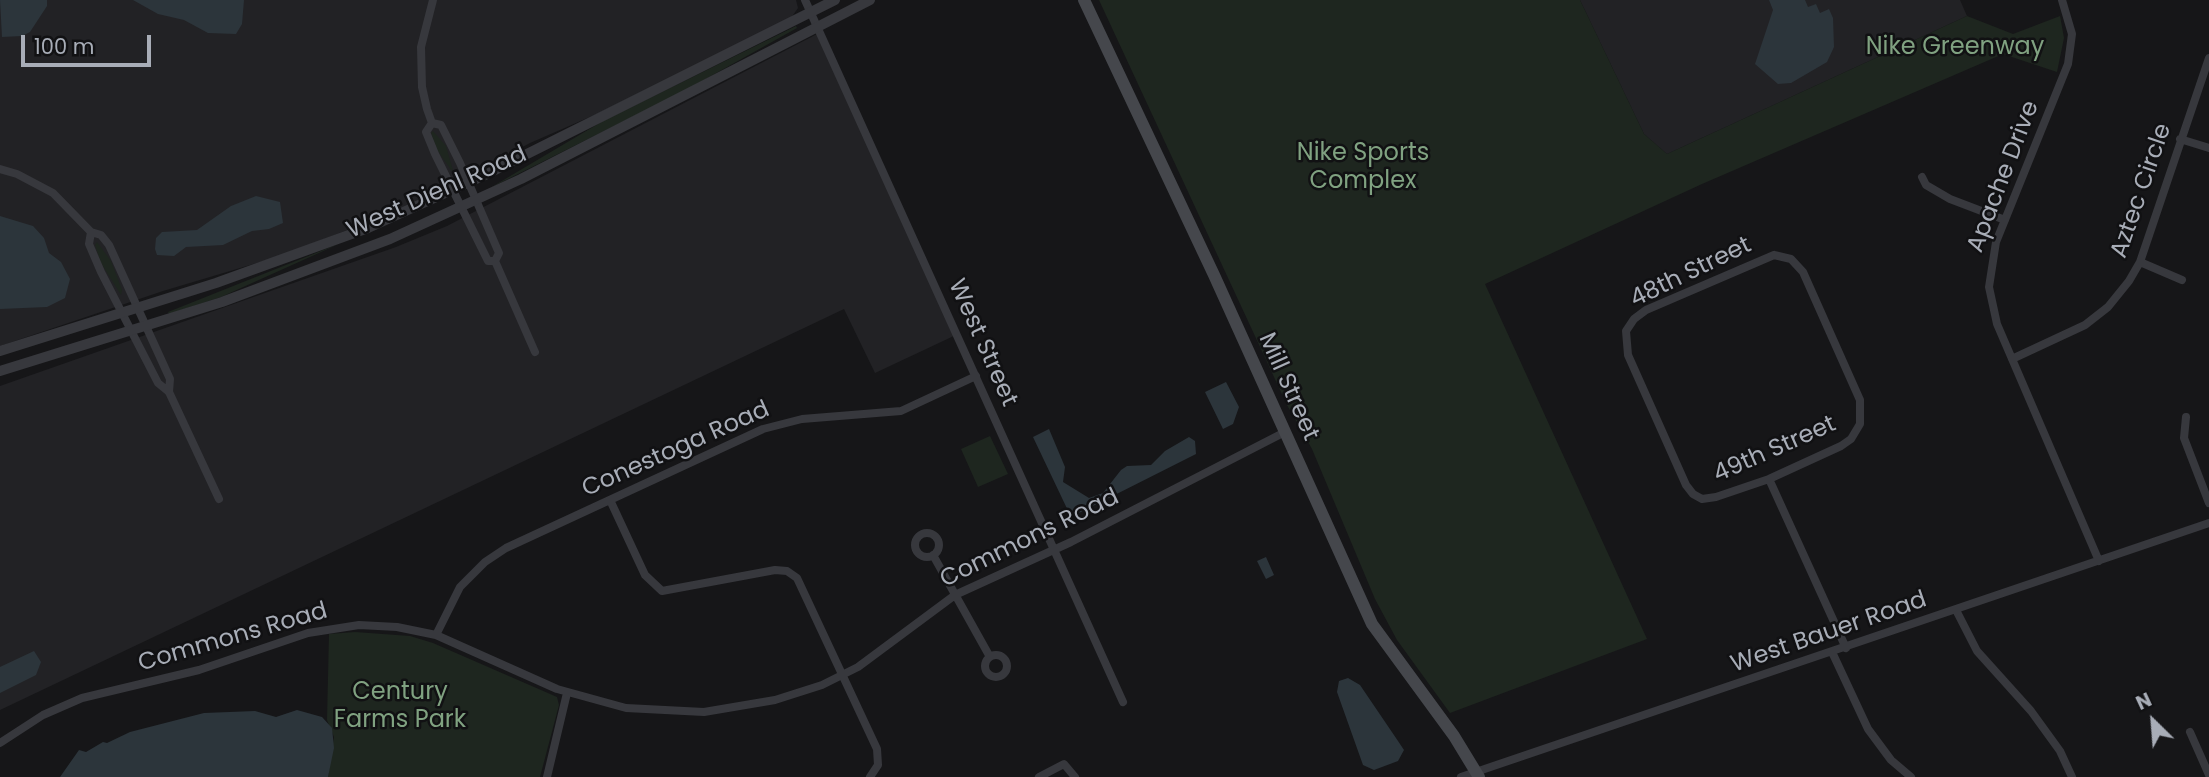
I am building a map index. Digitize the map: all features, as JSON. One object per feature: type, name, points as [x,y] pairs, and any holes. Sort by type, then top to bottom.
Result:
[{"type":"main road","name":"Mill Street","points":[[1084,0],[1372,624],[1454,736],[1477,774]]},
{"type":"street","points":[[433,0],[423,33],[420,61],[422,87],[432,123],[426,132],[488,261],[495,261]]},
{"type":"street","name":"West Street","points":[[805,0],[1123,702]]},
{"type":"street","name":"West Diehl Road","points":[[0,351],[312,249],[453,190],[835,0]]},
{"type":"street","name":"West Diehl Road","points":[[0,371],[299,275],[462,208],[870,0]]},
{"type":"street","name":"Apache Drive","points":[[2062,0],[2072,34],[2068,64],[1991,259],[1989,288],[1997,324],[2099,561]]},
{"type":"street","name":"Aztec Circle","points":[[2012,359],[2068,334],[2098,316],[2118,296],[2140,262],[2209,58]]},
{"type":"street","points":[[432,123],[441,125],[468,183],[499,253],[495,261]]},
{"type":"street","points":[[2180,139],[2209,148]]},
{"type":"street","points":[[0,169],[43,186],[67,205],[91,232],[101,235],[109,245],[125,274],[137,308],[170,379],[169,392]]},
{"type":"street","points":[[1922,177],[1926,185],[1950,199],[2005,220]]},
{"type":"street","points":[[91,232],[93,252],[121,313],[158,383],[169,392],[219,499]]},
{"type":"street","name":"48th Street","points":[[1698,497],[1689,489],[1628,355],[1625,337],[1633,319],[1646,310],[1765,257],[1783,256],[1803,272],[1860,400],[1860,424]]},
{"type":"street","points":[[495,261],[535,352]]},
{"type":"street","points":[[2140,262],[2182,280]]},
{"type":"street","name":"Conestoga Road","points":[[436,635],[455,594],[485,562],[610,500],[763,429],[802,419],[901,411],[976,376]]},
{"type":"street","points":[[2186,417],[2184,438],[2209,503]]},
{"type":"street","name":"49th Street","points":[[1698,497],[1716,497],[1769,479],[1841,446],[1851,439],[1860,424]]},
{"type":"street","name":"Commons Road","points":[[0,743],[43,715],[82,698],[199,670],[308,632],[376,625],[436,635],[567,693],[650,711],[704,712],[775,701],[843,676],[891,645],[955,595],[1055,549],[1285,432]]},
{"type":"street","points":[[1769,479],[1846,648]]},
{"type":"street","points":[[610,500],[645,575],[662,591],[775,570],[792,573],[801,586],[877,749],[878,765],[870,777]]},
{"type":"street","name":"West Bauer Road","points":[[1461,777],[1477,774],[2209,523]]},
{"type":"street","points":[[933,555],[990,657]]},
{"type":"street","points":[[1956,610],[1977,652],[2031,710],[2060,751],[2072,777]]},
{"type":"street","points":[[1832,652],[1868,729],[1891,760],[1911,777]]},
{"type":"street","points":[[547,777],[567,693]]},
{"type":"street","points":[[2190,732],[2209,775]]},
{"type":"street","points":[[1039,777],[1064,764],[1075,777]]},
{"type":"shaded area","points":[[0,0],[796,0],[798,8],[791,18],[599,113],[530,143],[429,196],[363,224],[277,257],[163,291],[0,346]]},
{"type":"shaded area","points":[[0,0],[47,0],[47,6],[30,32],[22,36],[2,37]]},
{"type":"shaded area","points":[[133,0],[244,0],[242,24],[236,34],[208,33],[184,20],[158,14]]},
{"type":"shaded area","points":[[1580,0],[1960,0],[1967,16],[1667,154],[1644,134]]},
{"type":"shaded area","points":[[1769,0],[1805,0],[1808,7],[1816,4],[1820,13],[1829,9],[1833,18],[1834,47],[1827,62],[1791,83],[1778,84],[1755,64],[1773,10]]},
{"type":"shaded area","points":[[821,32],[958,334],[875,373],[844,309],[0,710],[0,386],[396,247],[447,226]]},
{"type":"shaded area","points":[[256,196],[280,202],[283,223],[269,229],[252,231],[223,245],[186,247],[174,256],[157,255],[156,238],[162,232],[197,230],[231,206]]},
{"type":"shaded area","points":[[0,216],[33,226],[44,238],[49,253],[61,262],[70,279],[65,298],[47,307],[0,309]]},
{"type":"shaded area","points":[[1226,382],[1239,407],[1233,424],[1223,429],[1205,392]]},
{"type":"shaded area","points":[[1049,429],[1065,467],[1063,482],[1089,498],[1103,493],[1127,466],[1151,465],[1165,451],[1189,437],[1195,441],[1196,454],[1071,517],[1033,437]]},
{"type":"shaded area","points":[[1266,557],[1274,575],[1266,579],[1257,561]]},
{"type":"shaded area","points":[[34,651],[41,662],[36,675],[0,693],[0,667]]},
{"type":"shaded area","points":[[1348,678],[1360,685],[1404,750],[1398,761],[1374,770],[1363,765],[1337,692],[1339,681]]},
{"type":"shaded area","points":[[297,710],[322,717],[332,728],[334,748],[328,777],[60,777],[79,750],[86,752],[130,732],[204,713],[255,711],[276,717]]},
{"type":"green space","name":"Nike Sports Complex","points":[[1099,0],[1580,0],[1644,134],[1667,154],[1967,16],[2013,34],[2060,16],[2064,38],[2057,72],[2003,54],[1702,184],[1485,284],[1647,639],[1450,713],[1397,640],[1375,599],[1312,449],[1287,405]]},
{"type":"green space","points":[[796,26],[797,28],[684,91],[490,188],[603,121]]},
{"type":"green space","points":[[433,131],[446,146],[454,174],[437,150],[431,133]]},
{"type":"green space","points":[[97,242],[111,261],[122,290],[121,295],[101,263],[95,245]]},
{"type":"green space","points":[[341,243],[221,297],[169,314],[168,312]]},
{"type":"green space","points":[[990,436],[1008,474],[978,487],[961,449]]},
{"type":"green space","name":"Century Farms Park","points":[[355,632],[410,636],[433,643],[557,697],[559,705],[540,777],[328,777],[334,737],[327,720],[329,634]]},
{"type":"park label","name":"Nike Greenway","points":[[1955,48]]}]
